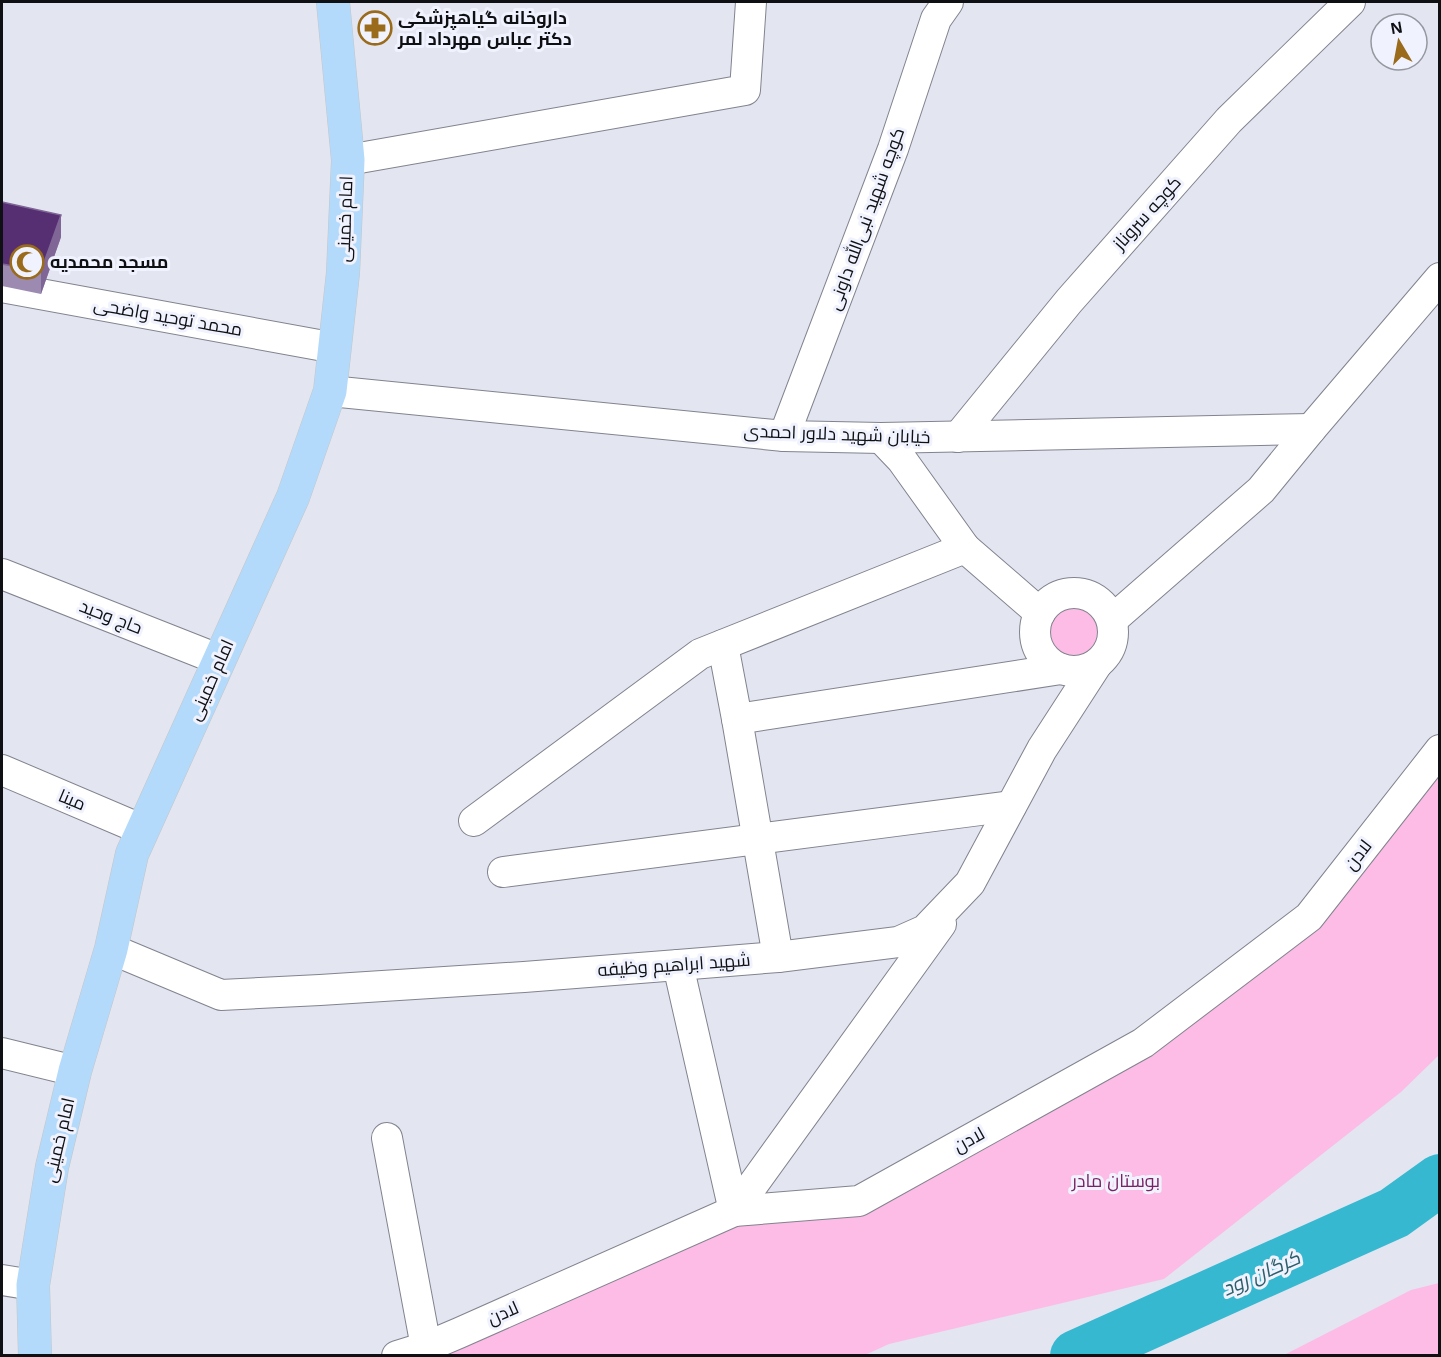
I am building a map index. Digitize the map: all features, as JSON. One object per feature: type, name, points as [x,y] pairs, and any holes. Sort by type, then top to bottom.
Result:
[{"type":"main road","name":"امام خمینی","points":[[35,1356],[17,1283],[52,1167],[75,1071],[111,949],[132,854],[292,497],[330,391],[343,273],[348,160],[333,2]]},
{"type":"street","points":[[348,160],[745,90],[751,2]]},
{"type":"street","name":"کوچه شهید نبی‌الله داونی","points":[[784,436],[893,149],[936,19],[948,2]]},
{"type":"street","name":"کوچه سروناز","points":[[958,437],[1069,301],[1229,120],[1350,2]]},
{"type":"street","points":[[1112,620],[1261,490],[1440,278]]},
{"type":"street","name":"محمد توحید واضحی","points":[[2,287],[335,348]]},
{"type":"street","name":"خیابان شهید دلاور احمدی","points":[[330,391],[784,436],[958,437],[1311,429]]},
{"type":"street","points":[[881,438],[902,460],[965,548],[1040,613]]},
{"type":"street","points":[[474,821],[700,654],[965,548]]},
{"type":"street","name":"حاج وحید","points":[[2,574],[220,660]]},
{"type":"street","points":[[1086,594],[1106,609],[1112,620],[1114,632],[1112,645],[1097,664],[1086,670],[1073,672],[1061,669],[1049,662],[1040,652],[1035,639],[1035,626],[1040,613],[1048,602],[1060,595],[1086,594]]},
{"type":"street","points":[[723,645],[778,957]]},
{"type":"street","name":"شهید ابراهیم وظیفه","points":[[111,949],[221,994],[377,986],[678,965],[778,957],[898,942],[925,930],[970,883],[1042,749],[1097,664]]},
{"type":"street","points":[[737,719],[1061,669]]},
{"type":"street","name":"لادن","points":[[397,1356],[426,1347],[480,1324],[734,1211],[859,1201],[1143,1043],[1309,917],[1440,750]]},
{"type":"street","name":"مینا","points":[[2,770],[143,830]]},
{"type":"street","points":[[503,872],[1011,806]]},
{"type":"street","points":[[734,1211],[970,883]]},
{"type":"street","points":[[678,965],[734,1211]]},
{"type":"street","points":[[2,1053],[75,1071]]},
{"type":"street","points":[[387,1138],[426,1347]]},
{"type":"green space","points":[[1074,595],[1088,598],[1100,606],[1108,618],[1111,632],[1108,646],[1100,658],[1088,666],[1074,669],[1060,666],[1048,658],[1040,646],[1037,632],[1040,618],[1048,606],[1060,598]]},
{"type":"green space","name":"بوستان مادر","points":[[1439,751],[1439,1055],[1401,1092],[1164,1279],[889,1344],[865,1355],[448,1356],[445,1339],[734,1211],[859,1202],[1143,1043],[1309,917]]},
{"type":"green space","points":[[1439,1283],[1439,1355],[1284,1355],[1411,1290]]},
{"type":"building","points":[[2,202],[61,215],[41,271],[2,264]]},
{"type":"waterway","name":"کرگان رود","points":[[1076,1356],[1394,1213],[1440,1180]]},
{"type":"place","name":"داروخانه گیاهپزشکی دکتر عباس مهرداد لمر","points":[[375,28]]},
{"type":"place","name":"مسجد محمدیه","points":[[27,262]]}]
